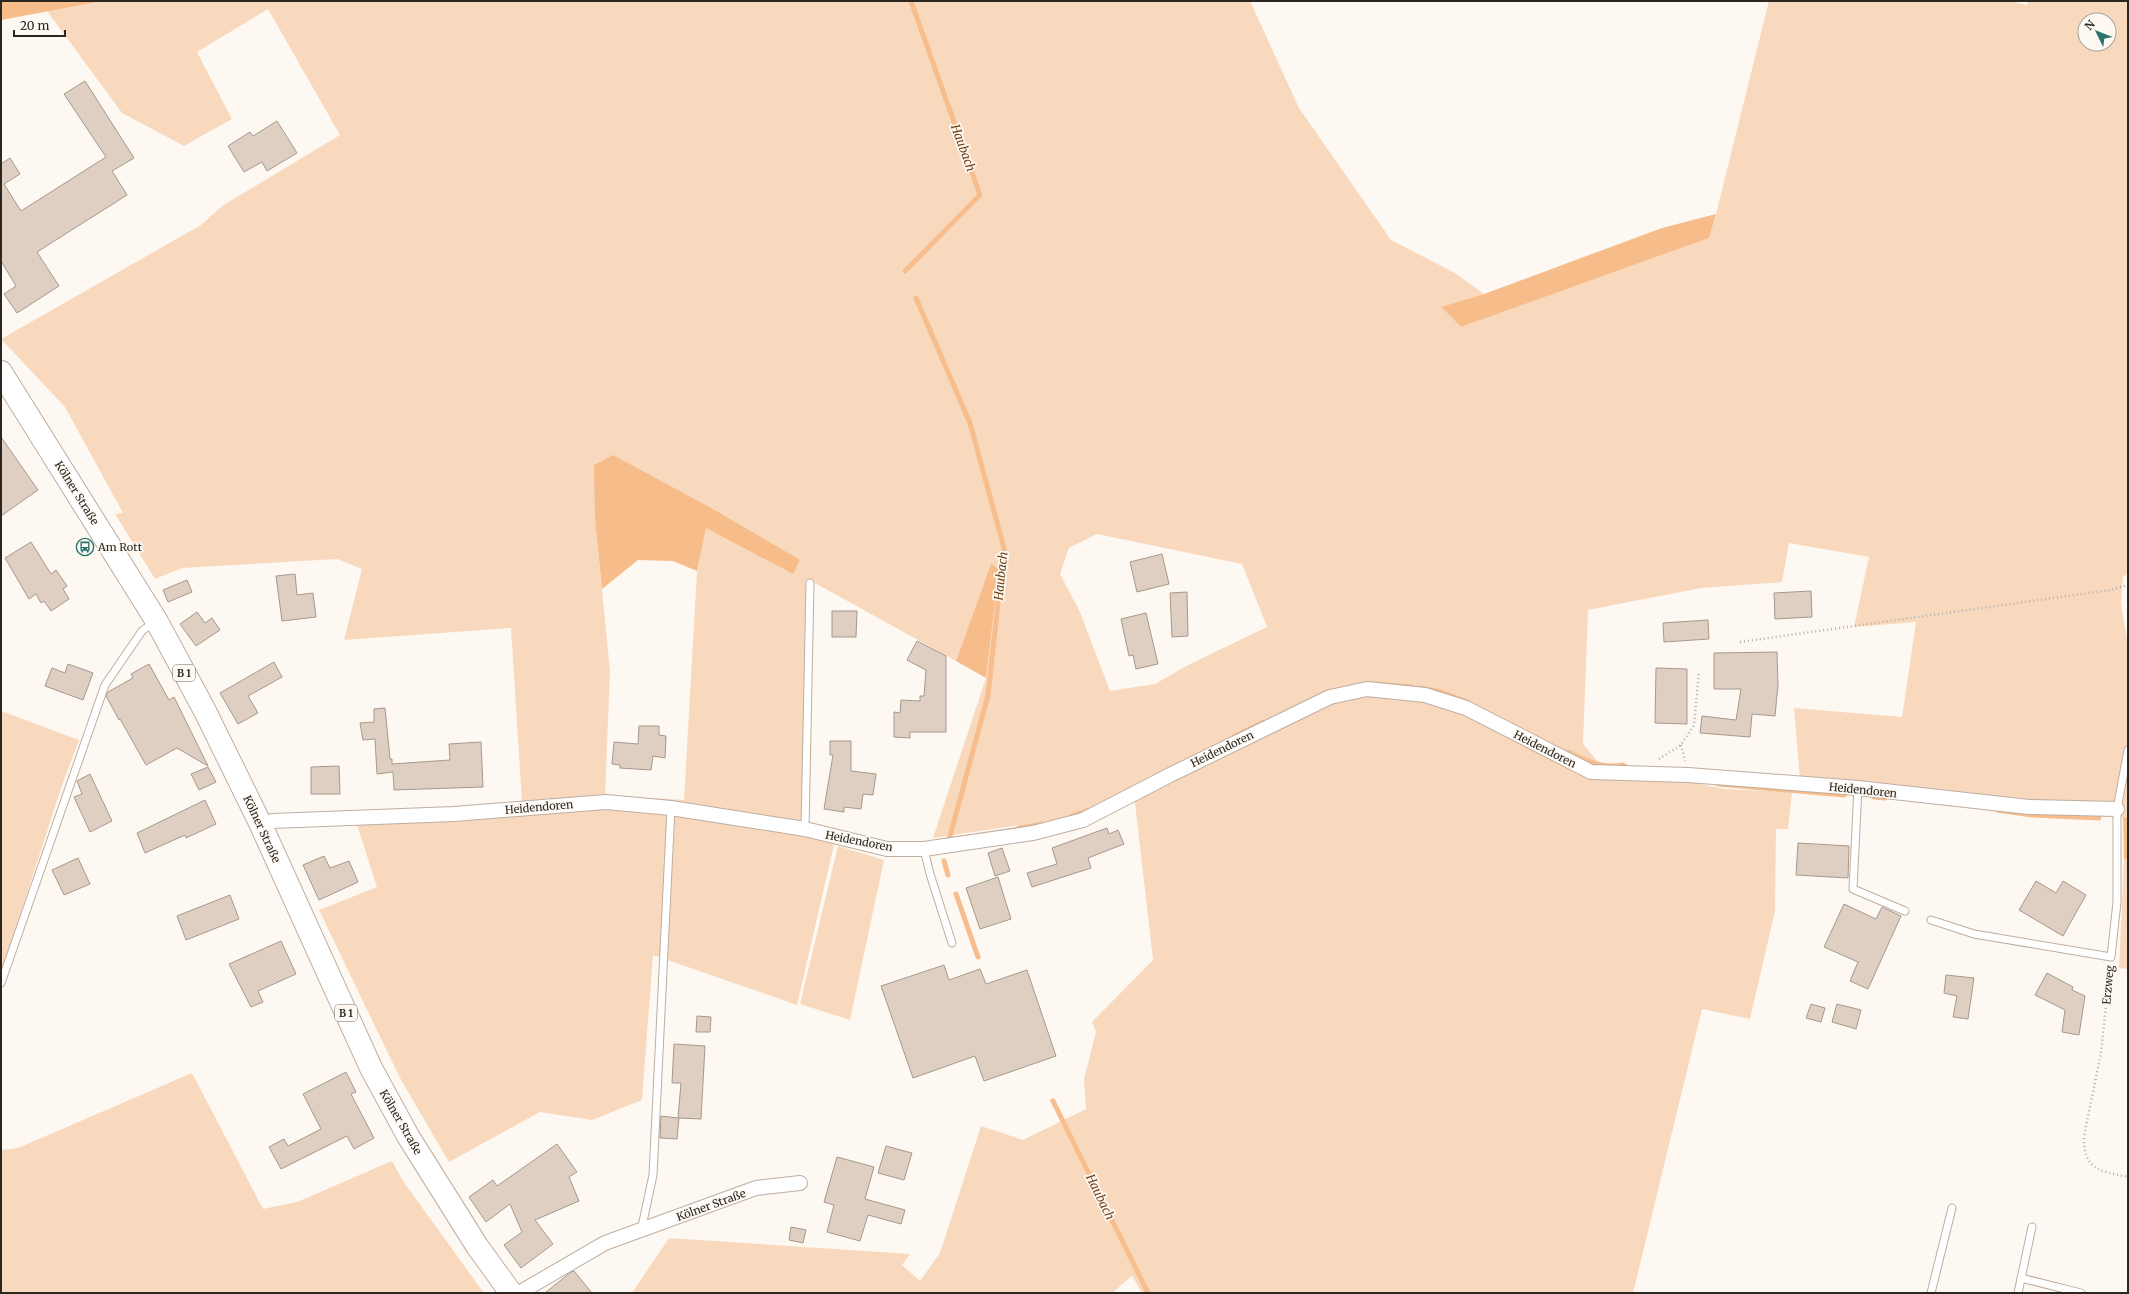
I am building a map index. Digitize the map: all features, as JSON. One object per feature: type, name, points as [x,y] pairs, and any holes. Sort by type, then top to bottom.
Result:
[{"type":"main road","name":"Kölner Straße","points":[[1,372],[156,620],[205,711],[261,825],[375,1075],[408,1136],[477,1246],[511,1293]]},
{"type":"street","name":"Heidendoren","points":[[261,825],[272,822],[454,814],[606,802],[671,808],[805,830],[887,849],[924,849],[1033,833],[1083,820],[1170,775],[1330,697],[1367,689],[1425,695],[1466,708],[1591,772],[1688,775],[1858,788],[2029,807],[2117,809]]},
{"type":"street","name":"Kölner Straße","points":[[519,1293],[605,1243],[756,1188],[800,1183]]},
{"type":"lane","points":[[805,830],[810,583]]},
{"type":"lane","points":[[1,983],[105,685],[142,631],[156,620]]},
{"type":"lane","points":[[2117,809],[2128,750]]},
{"type":"lane","points":[[1858,788],[1853,889],[1905,911]]},
{"type":"lane","points":[[641,1231],[653,1175],[671,808]]},
{"type":"lane","name":"Erzweg","points":[[2111,957],[2117,902],[2117,809]]},
{"type":"lane","points":[[924,849],[930,874],[952,943]]},
{"type":"lane","points":[[1931,920],[1974,934],[2111,957]]},
{"type":"lane","points":[[1931,1293],[1952,1208]]},
{"type":"lane","points":[[2018,1293],[2032,1227]]},
{"type":"lane","points":[[2021,1278],[2081,1293]]},
{"type":"path","points":[[1740,642],[2110,590],[2128,585]]},
{"type":"path","points":[[1681,746],[1694,725],[1699,672]]},
{"type":"path","name":"Erzweg","points":[[2111,957],[2101,1053],[2084,1136],[2084,1148],[2086,1159],[2098,1169],[2128,1178]]},
{"type":"shaded area","points":[[1,1],[103,1],[1,20]]},
{"type":"shaded area","points":[[103,1],[1250,1],[1299,108],[1391,240],[1455,273],[1484,294],[1441,307],[1461,327],[1709,238],[1769,1],[2009,1],[2027,5],[2028,1],[2128,1],[2128,573],[2123,577],[2121,603],[2128,645],[2128,818],[2033,813],[1801,791],[1794,708],[1902,717],[1916,622],[1854,627],[1869,557],[1789,543],[1782,582],[1701,588],[1588,610],[1583,744],[1598,762],[1724,789],[1792,792],[1788,829],[1776,829],[1775,911],[1750,1019],[1702,1009],[1633,1293],[1142,1293],[1132,1276],[1112,1293],[632,1293],[669,1238],[910,1254],[902,1265],[920,1281],[940,1253],[981,1126],[1023,1140],[1086,1109],[1084,1079],[1096,1032],[1092,1022],[1153,960],[1135,803],[1126,790],[1074,817],[933,838],[986,678],[999,569],[991,565],[956,661],[813,582],[806,828],[834,845],[797,1005],[653,955],[642,1100],[592,1120],[540,1112],[449,1162],[400,1078],[319,910],[377,887],[357,825],[448,820],[448,807],[522,802],[511,628],[344,640],[362,569],[337,559],[182,568],[155,579],[115,514],[123,513],[65,407],[1,339],[201,225],[222,206],[340,135],[268,9],[197,52],[232,119],[184,146],[122,113],[47,11]],"holes":[[[713,509],[793,574],[706,527],[697,571],[684,800],[605,795],[610,671],[595,519]],[[1097,534],[1242,564],[1267,627],[1190,664],[1155,684],[1110,691],[1080,612],[1060,574],[1069,548]]]},
{"type":"shaded area","points":[[1716,214],[1709,238],[1461,327],[1441,307],[1484,294],[1662,228]]},
{"type":"shaded area","points":[[613,455],[713,509],[800,560],[793,574],[706,528],[697,571],[673,561],[638,560],[602,589],[595,519],[594,465]]},
{"type":"shaded area","points":[[991,564],[999,569],[986,678],[956,661]]},
{"type":"shaded area","points":[[1,711],[79,740],[62,785],[1,974]]},
{"type":"shaded area","points":[[2123,817],[2128,818],[2128,859],[2124,859]]},
{"type":"shaded area","points":[[838,846],[884,860],[850,1020],[800,1004]]},
{"type":"shaded area","points":[[2124,859],[2128,859],[2128,969],[2119,968]]},
{"type":"shaded area","points":[[192,1073],[263,1209],[297,1202],[392,1161],[403,1181],[484,1293],[1,1293],[1,1150],[18,1148]]},
{"type":"building","points":[[85,81],[134,158],[112,171],[127,195],[37,252],[59,286],[17,313],[4,294],[16,286],[1,261],[1,164],[10,158],[20,174],[4,184],[21,211],[106,157],[64,94]]},
{"type":"building","points":[[277,121],[297,153],[267,171],[262,162],[244,172],[228,146],[250,132],[253,136]]},
{"type":"building","points":[[1,437],[38,490],[1,516]]},
{"type":"building","points":[[31,542],[51,574],[56,570],[67,586],[63,589],[69,599],[51,611],[44,601],[41,603],[36,594],[29,599],[5,558]]},
{"type":"building","points":[[1162,554],[1169,584],[1137,592],[1130,562]]},
{"type":"building","points":[[295,574],[297,595],[313,593],[316,617],[282,621],[276,576]]},
{"type":"building","points":[[187,580],[192,592],[168,602],[163,590]]},
{"type":"building","points":[[1811,591],[1812,617],[1775,619],[1774,593]]},
{"type":"building","points":[[1187,592],[1188,636],[1172,637],[1170,593]]},
{"type":"building","points":[[832,611],[857,611],[856,637],[832,637]]},
{"type":"building","points":[[197,612],[205,623],[212,618],[220,630],[196,646],[180,624]]},
{"type":"building","points":[[1146,613],[1158,664],[1136,669],[1133,655],[1129,656],[1121,619]]},
{"type":"building","points":[[1708,620],[1709,639],[1664,642],[1663,623]]},
{"type":"building","points":[[917,641],[946,656],[946,732],[910,732],[910,738],[894,737],[894,712],[900,713],[901,700],[920,701],[920,696],[924,696],[926,670],[907,660]]},
{"type":"building","points":[[1777,652],[1778,685],[1775,716],[1752,714],[1750,737],[1700,733],[1702,716],[1736,720],[1741,689],[1714,689],[1714,653]]},
{"type":"building","points":[[274,662],[282,677],[248,696],[258,713],[238,724],[220,693]]},
{"type":"building","points":[[68,664],[93,673],[83,700],[45,686],[52,668],[65,673]]},
{"type":"building","points":[[149,664],[169,700],[174,697],[208,766],[177,748],[146,765],[120,719],[119,720],[106,696],[108,692],[133,678],[131,674]]},
{"type":"building","points":[[1656,668],[1687,669],[1687,724],[1655,723]]},
{"type":"building","points":[[385,708],[390,759],[392,759],[392,764],[450,760],[449,744],[481,742],[483,787],[394,790],[393,772],[377,774],[375,739],[363,740],[360,723],[374,722],[374,709]]},
{"type":"building","points":[[639,726],[659,726],[659,735],[666,736],[665,758],[653,756],[651,770],[620,768],[620,765],[612,764],[614,742],[638,744]]},
{"type":"building","points":[[830,741],[851,741],[851,771],[876,774],[873,795],[863,794],[861,809],[844,807],[844,812],[824,809],[833,755],[830,755]]},
{"type":"building","points":[[339,766],[340,794],[311,794],[311,767]]},
{"type":"building","points":[[208,767],[216,782],[199,790],[191,774]]},
{"type":"building","points":[[90,774],[112,821],[90,832],[74,797],[82,794],[77,781]]},
{"type":"building","points":[[205,800],[216,824],[186,838],[185,835],[145,853],[137,833]]},
{"type":"building","points":[[1107,828],[1109,834],[1118,830],[1124,844],[1088,858],[1091,868],[1032,887],[1027,873],[1057,864],[1052,848]]},
{"type":"building","points":[[1798,843],[1849,846],[1848,878],[1796,875]]},
{"type":"building","points":[[1002,848],[1010,871],[995,876],[988,853]]},
{"type":"building","points":[[324,856],[330,868],[349,861],[358,882],[319,900],[303,865]]},
{"type":"building","points":[[78,858],[90,884],[64,895],[52,870]]},
{"type":"building","points":[[998,877],[1011,919],[980,929],[966,888]]},
{"type":"building","points":[[2036,881],[2056,893],[2063,881],[2086,895],[2063,936],[2019,910]]},
{"type":"building","points":[[230,895],[239,919],[186,940],[177,916]]},
{"type":"building","points":[[1844,904],[1876,919],[1882,907],[1901,916],[1868,989],[1850,981],[1858,962],[1824,947]]},
{"type":"building","points":[[281,941],[296,974],[258,991],[263,1002],[251,1007],[229,964]]},
{"type":"building","points":[[944,965],[949,980],[980,969],[986,984],[1027,970],[1056,1056],[984,1081],[975,1056],[913,1078],[881,986]]},
{"type":"building","points":[[2047,973],[2073,987],[2072,990],[2085,996],[2079,1035],[2062,1032],[2065,1010],[2035,995]]},
{"type":"building","points":[[1946,975],[1974,978],[1968,1019],[1953,1017],[1957,996],[1944,993]]},
{"type":"building","points":[[1811,1004],[1825,1008],[1821,1022],[1806,1018]]},
{"type":"building","points":[[1837,1004],[1861,1010],[1856,1029],[1832,1022]]},
{"type":"building","points":[[697,1016],[711,1017],[710,1032],[696,1032]]},
{"type":"building","points":[[674,1044],[705,1046],[701,1119],[679,1118],[677,1139],[660,1138],[661,1116],[678,1118],[681,1083],[672,1083]]},
{"type":"building","points":[[346,1072],[356,1092],[351,1094],[374,1138],[354,1149],[347,1136],[281,1169],[269,1147],[284,1139],[288,1146],[321,1129],[303,1094]]},
{"type":"building","points":[[557,1144],[577,1172],[569,1177],[579,1201],[535,1220],[553,1244],[521,1268],[504,1245],[522,1232],[510,1204],[486,1222],[469,1197],[493,1180],[497,1186]]},
{"type":"building","points":[[886,1146],[912,1153],[904,1180],[878,1173]]},
{"type":"building","points":[[837,1157],[874,1167],[865,1199],[905,1210],[901,1224],[868,1215],[860,1241],[827,1232],[834,1205],[824,1202]]},
{"type":"building","points":[[791,1227],[806,1230],[803,1243],[789,1240]]},
{"type":"building","points":[[574,1271],[592,1293],[545,1293],[571,1272]]},
{"type":"waterway","name":"Haubach","points":[[905,271],[980,195],[911,1]]},
{"type":"waterway","name":"Haubach","points":[[916,298],[970,423],[1004,548],[988,695],[949,840]]},
{"type":"waterway","points":[[1374,684],[1412,687]]},
{"type":"waterway","points":[[1420,688],[1441,692],[1467,702]]},
{"type":"waterway","points":[[1235,736],[1264,722]]},
{"type":"waterway","points":[[1568,752],[1602,765],[1623,765],[1627,768]]},
{"type":"waterway","points":[[1718,784],[1844,795]]},
{"type":"waterway","points":[[1874,797],[1885,798]]},
{"type":"waterway","points":[[1072,816],[1089,810]]},
{"type":"waterway","points":[[1997,810],[2032,815],[2099,818]]},
{"type":"waterway","points":[[1019,828],[1043,824]]},
{"type":"waterway","name":"Haubach","points":[[944,861],[948,875]]},
{"type":"waterway","name":"Haubach","points":[[956,894],[978,957]]},
{"type":"waterway","name":"Haubach","points":[[1053,1101],[1148,1293]]},
{"type":"place","name":"Am Rott","points":[[85,547]]}]
